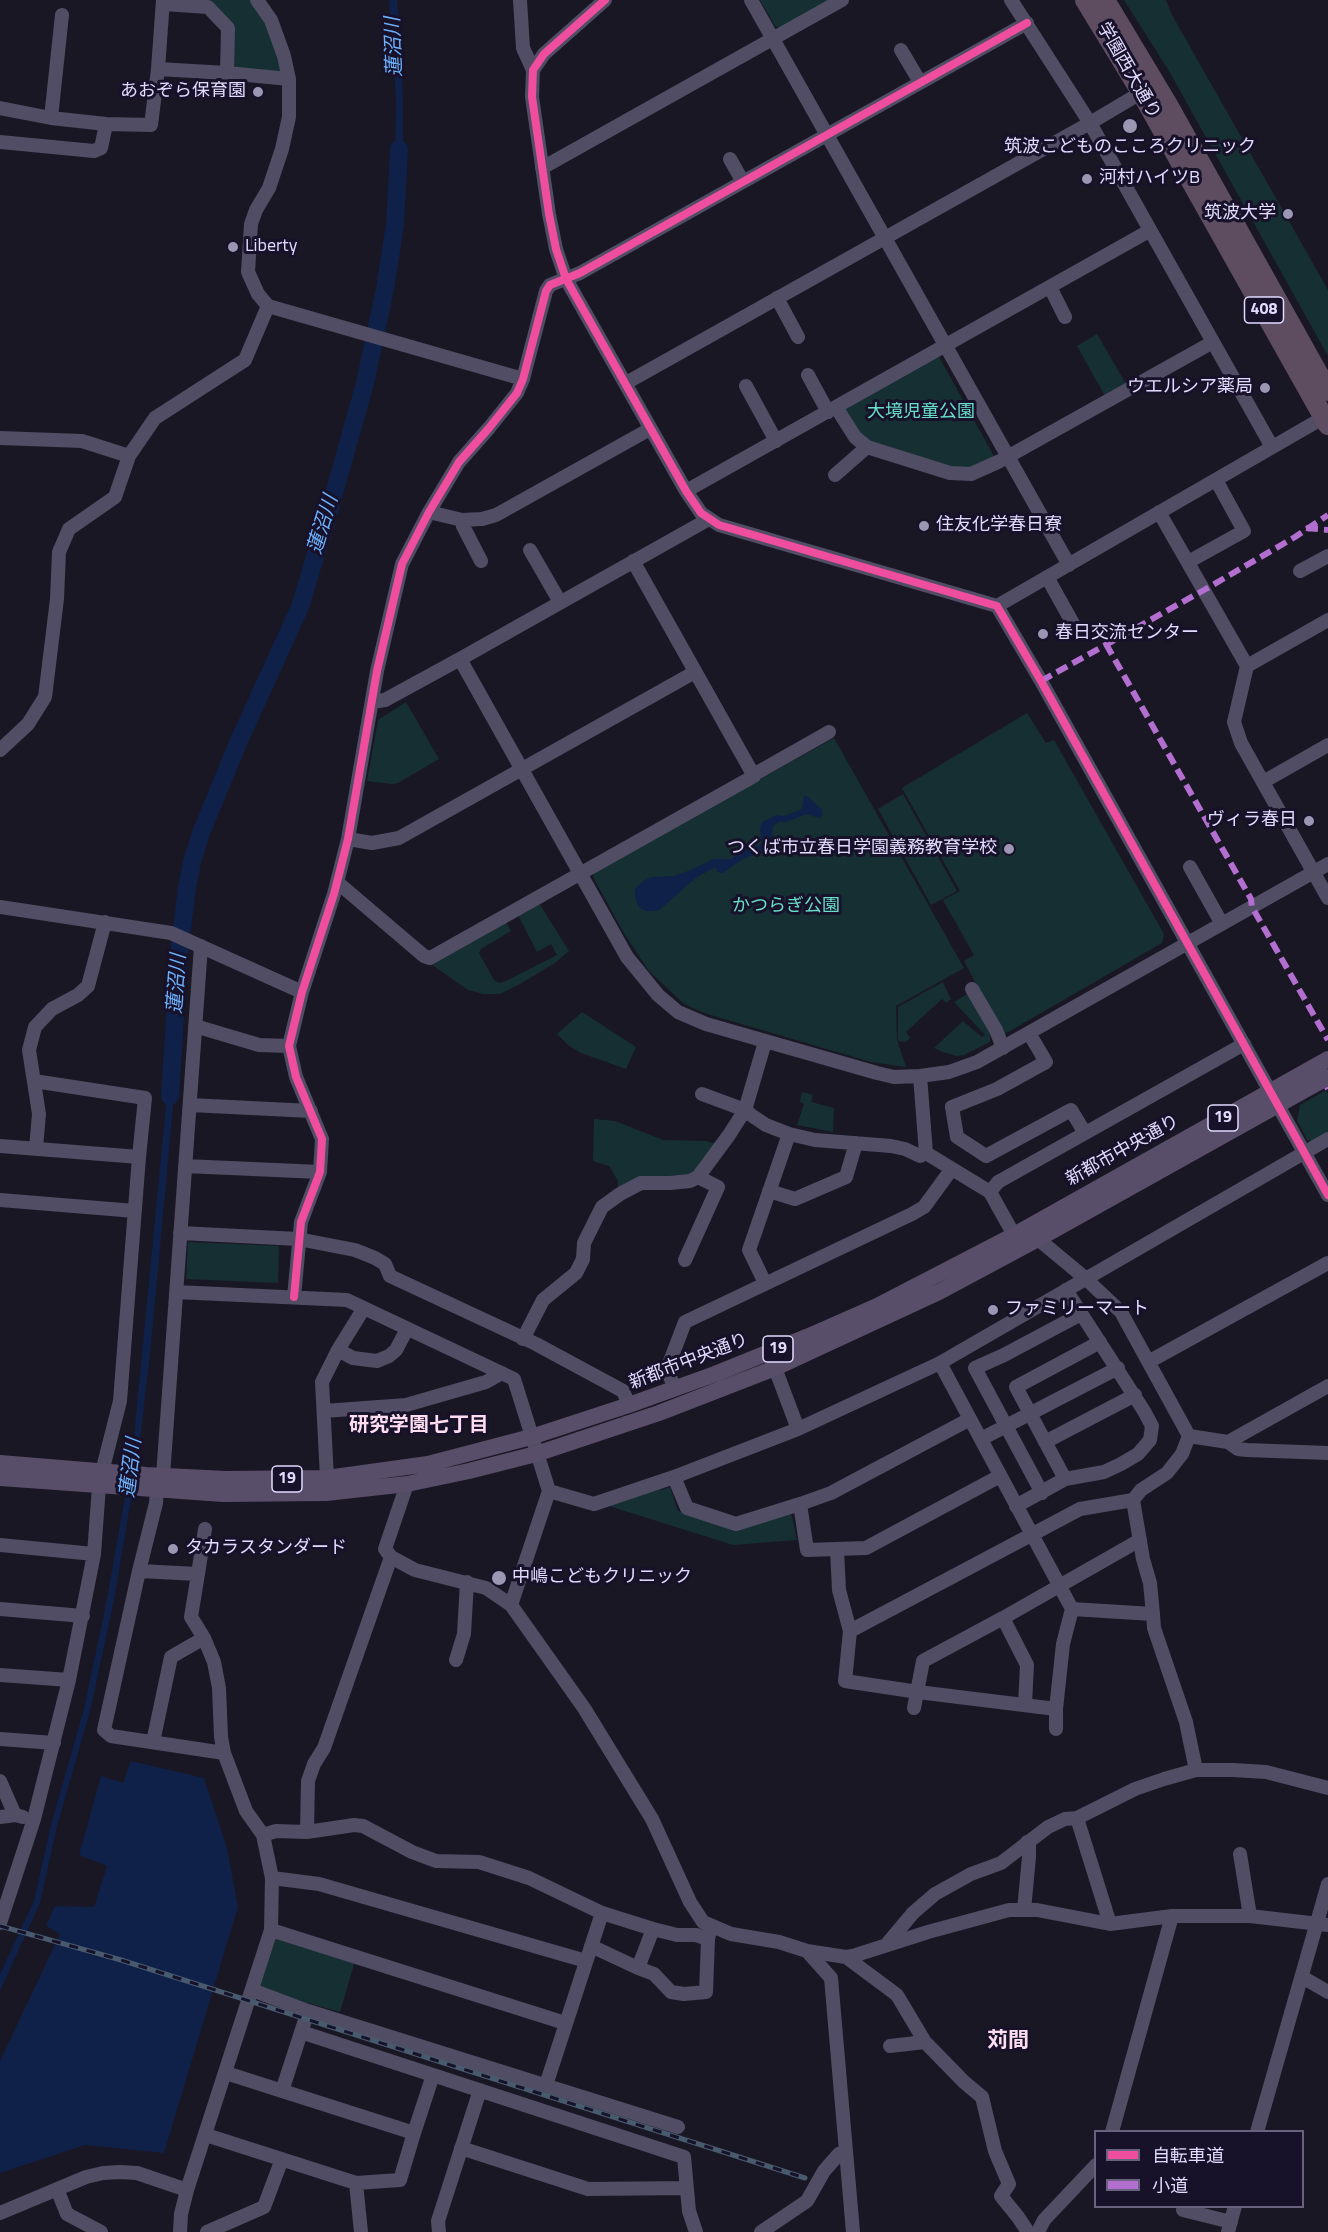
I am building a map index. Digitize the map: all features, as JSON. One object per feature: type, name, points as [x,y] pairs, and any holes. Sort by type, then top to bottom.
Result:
[{"type":"highway","name":"学園西大通り","points":[[1085,0],[1148,88],[1328,391]]},
{"type":"highway","name":"学園西大通り","points":[[1104,0],[1148,88],[1327,419]]},
{"type":"main road","name":"新都市中央通り","points":[[153,1483],[226,1479],[327,1478],[533,1446],[659,1413],[775,1368],[939,1292],[1038,1239],[1273,1098],[1328,1059]]},
{"type":"main road","name":"新都市中央通り","points":[[0,1463],[223,1494],[326,1492],[407,1484],[469,1471],[629,1405],[809,1336],[877,1306],[1273,1098],[1328,1077]]},
{"type":"main road","name":"新都市中央通り","points":[[0,1478],[107,1479]]},
{"type":"street","points":[[257,0],[271,20],[284,56],[289,79],[289,117],[282,148],[269,188],[251,224],[248,272],[258,294],[268,306],[523,379]]},
{"type":"street","points":[[520,0],[524,48],[533,70],[532,98],[542,168],[554,240],[566,279],[686,491],[701,513],[736,531],[997,606],[1048,693],[1328,1195]]},
{"type":"street","points":[[533,70],[544,54],[605,0]]},
{"type":"street","points":[[751,0],[1068,565]]},
{"type":"street","points":[[542,168],[842,0]]},
{"type":"street","points":[[1011,0],[1090,123],[1272,447]]},
{"type":"street","points":[[0,108],[51,118],[106,124],[151,125],[163,2],[208,7],[228,28],[227,73]]},
{"type":"street","points":[[51,118],[62,15]]},
{"type":"street","points":[[294,1297],[301,1222],[320,1172],[322,1139],[296,1077],[289,1047],[302,992],[337,882],[348,839],[377,671],[402,564],[459,462],[517,393],[523,379],[546,291],[550,285],[580,273],[1027,23]]},
{"type":"street","points":[[901,50],[920,82]]},
{"type":"street","points":[[158,69],[289,79]]},
{"type":"street","points":[[626,383],[1090,123],[1148,88]]},
{"type":"street","points":[[0,142],[94,151],[101,148],[106,124]]},
{"type":"street","points":[[730,159],[743,182]]},
{"type":"street","points":[[686,491],[1149,231]]},
{"type":"street","points":[[1050,287],[1065,317]]},
{"type":"street","points":[[777,298],[798,337]]},
{"type":"street","points":[[0,750],[28,724],[45,697],[57,598],[59,552],[69,530],[115,497],[129,456],[155,418],[245,360],[268,306]]},
{"type":"street","points":[[808,375],[832,409],[855,437],[867,447],[962,475],[977,472],[1008,456],[1213,342]]},
{"type":"street","points":[[746,386],[776,441]]},
{"type":"street","points":[[997,606],[1272,447],[1327,419]]},
{"type":"street","points":[[429,512],[462,520],[482,519],[495,515],[650,429]]},
{"type":"street","points":[[0,438],[82,441],[129,456]]},
{"type":"street","points":[[835,475],[867,447]]},
{"type":"street","points":[[1188,562],[1244,531],[1216,480]]},
{"type":"street","points":[[1159,512],[1247,666],[1234,722],[1241,743],[1328,898]]},
{"type":"street","points":[[372,702],[385,700],[709,519]]},
{"type":"street","points":[[462,520],[481,561]]},
{"type":"street","points":[[530,550],[560,602]]},
{"type":"street","points":[[1300,571],[1328,555]]},
{"type":"street","points":[[633,561],[753,775]]},
{"type":"street","points":[[1047,577],[1076,629]]},
{"type":"street","points":[[1247,666],[1328,620]]},
{"type":"street","points":[[460,659],[627,957],[662,999],[678,1011],[706,1024],[877,1073],[894,1077],[920,1076],[964,1068],[1328,864]]},
{"type":"street","points":[[348,839],[372,843],[399,838],[695,672]]},
{"type":"street","points":[[337,882],[424,956],[430,958],[829,732]]},
{"type":"street","points":[[1263,782],[1328,745]]},
{"type":"street","points":[[1190,867],[1222,924]]},
{"type":"street","points":[[0,907],[171,933],[302,992]]},
{"type":"street","points":[[36,1149],[39,1114],[29,1050],[35,1027],[52,1009],[78,995],[88,986],[105,922]]},
{"type":"street","points":[[197,944],[190,1105],[176,1292],[153,1483],[156,1503],[104,1730],[111,1736],[225,1754]]},
{"type":"street","points":[[972,989],[996,1030],[1003,1048]]},
{"type":"street","points":[[195,1026],[259,1045],[289,1047]]},
{"type":"street","points":[[1029,1033],[1046,1062],[997,1089],[952,1107],[957,1137],[986,1156],[1071,1110],[1085,1133]]},
{"type":"street","points":[[522,1339],[543,1300],[576,1273],[583,1259],[584,1243],[602,1207],[641,1183],[670,1184],[690,1181],[698,1177],[745,1110],[765,1042]]},
{"type":"street","points":[[990,1192],[998,1182],[1244,1044]]},
{"type":"street","points":[[920,1076],[926,1153]]},
{"type":"street","points":[[1,1919],[34,1819],[54,1743],[83,1616],[94,1554],[120,1401],[145,1098],[34,1081]]},
{"type":"street","points":[[702,1094],[745,1110],[766,1125],[789,1134],[815,1140],[891,1146],[920,1156],[926,1153]]},
{"type":"street","points":[[190,1105],[311,1111]]},
{"type":"street","points":[[765,1283],[749,1250],[789,1134]]},
{"type":"street","points":[[549,1491],[594,1504],[675,1477],[798,1429],[940,1363],[1328,1139]]},
{"type":"street","points":[[769,1191],[795,1199],[846,1176],[856,1143]]},
{"type":"street","points":[[0,1146],[139,1157]]},
{"type":"street","points":[[926,1153],[990,1192],[1014,1235]]},
{"type":"street","points":[[185,1166],[320,1172]]},
{"type":"street","points":[[675,1389],[667,1369],[685,1322],[924,1207],[951,1170]]},
{"type":"street","points":[[686,1260],[718,1187],[698,1177]]},
{"type":"street","points":[[0,1200],[135,1211]]},
{"type":"street","points":[[180,1233],[298,1239],[355,1250],[385,1264],[390,1276],[624,1390],[629,1405]]},
{"type":"street","points":[[1038,1239],[1121,1312],[1190,1436]]},
{"type":"street","points":[[1150,1361],[1328,1263]]},
{"type":"street","points":[[1016,1506],[1065,1479],[1104,1472],[1121,1464],[1138,1454],[1150,1440],[1152,1426],[1135,1395],[1066,1290]]},
{"type":"street","points":[[176,1292],[347,1300],[514,1379],[533,1446],[549,1491],[511,1605]]},
{"type":"street","points":[[327,1478],[322,1382],[338,1350],[364,1308]]},
{"type":"street","points":[[1042,1493],[975,1368],[1080,1314]]},
{"type":"street","points":[[338,1350],[353,1358],[377,1360],[389,1356],[396,1350],[407,1329]]},
{"type":"street","points":[[1065,1479],[1016,1387],[1101,1342]]},
{"type":"street","points":[[940,1363],[1072,1609],[1063,1644],[1056,1729]]},
{"type":"street","points":[[775,1368],[798,1429]]},
{"type":"street","points":[[981,1439],[1118,1368]]},
{"type":"street","points":[[324,1411],[406,1405],[486,1382],[502,1373]]},
{"type":"street","points":[[1228,1442],[1328,1386]]},
{"type":"street","points":[[1045,1442],[1135,1395]]},
{"type":"street","points":[[675,1477],[687,1508],[736,1524],[831,1493],[970,1419]]},
{"type":"street","points":[[1190,1436],[1228,1442],[1238,1449],[1328,1453]]},
{"type":"street","points":[[850,1630],[1080,1509],[1133,1500],[1141,1490],[1167,1473],[1182,1454],[1190,1436]]},
{"type":"street","points":[[800,1504],[807,1550],[866,1548],[1000,1476]]},
{"type":"street","points":[[407,1484],[385,1549],[391,1557],[415,1570],[486,1588],[511,1605],[584,1708],[652,1820],[690,1902],[709,1933],[706,1992],[684,1994],[671,1992],[654,1974],[591,1946]]},
{"type":"street","points":[[1133,1500],[1143,1559],[1150,1583],[1154,1628],[1186,1722],[1196,1770]]},
{"type":"street","points":[[180,2232],[181,2214],[187,2190],[271,1930],[272,1878],[263,1835],[246,1811],[230,1772],[221,1737],[219,1688],[214,1662],[204,1638],[191,1617],[205,1529]]},
{"type":"street","points":[[914,1708],[923,1661],[1140,1540]]},
{"type":"street","points":[[0,1545],[94,1554]]},
{"type":"street","points":[[837,1550],[839,1590],[850,1630],[845,1681],[1056,1709]]},
{"type":"street","points":[[307,1832],[308,1781],[314,1764],[324,1748],[391,1557]]},
{"type":"street","points":[[139,1571],[198,1574]]},
{"type":"street","points":[[456,1660],[464,1634],[467,1582]]},
{"type":"street","points":[[0,1609],[83,1616]]},
{"type":"street","points":[[1072,1609],[1153,1614]]},
{"type":"street","points":[[1003,1618],[1027,1665],[1024,1704]]},
{"type":"street","points":[[153,1742],[171,1657],[204,1638]]},
{"type":"street","points":[[0,1675],[69,1680]]},
{"type":"street","points":[[0,1739],[54,1743]]},
{"type":"street","points":[[886,1944],[913,1912],[935,1894],[971,1874],[1001,1863],[1048,1827],[1065,1819],[1077,1818],[1135,1790],[1196,1770],[1266,1772],[1328,1788]]},
{"type":"street","points":[[0,1781],[15,1815]]},
{"type":"street","points":[[0,1817],[15,1815],[34,1819]]},
{"type":"street","points":[[1077,1818],[1110,1924]]},
{"type":"street","points":[[263,1835],[276,1831],[307,1832],[354,1825],[363,1826],[412,1852],[436,1861],[479,1862],[529,1878],[602,1913],[653,1929],[677,1935],[731,1934],[846,1957],[1009,1910],[1037,1910],[1110,1924],[1172,1916],[1250,1916],[1324,1922]]},
{"type":"street","points":[[1024,1910],[1029,1857],[1027,1842]]},
{"type":"street","points":[[1240,1854],[1250,1916]]},
{"type":"street","points":[[272,1878],[319,1884],[586,1961]]},
{"type":"street","points":[[1258,2130],[1302,1977],[1324,1922],[1328,1884]]},
{"type":"street","points":[[546,2085],[602,1913]]},
{"type":"street","points":[[1113,2130],[1172,1916]]},
{"type":"street","points":[[638,1968],[653,1929]]},
{"type":"street","points":[[271,1930],[565,2023]]},
{"type":"street","points":[[807,1951],[831,1977],[853,2232]]},
{"type":"street","points":[[846,1957],[897,1995],[925,2042],[982,2097],[994,2151],[1009,2184],[1001,2196],[1028,2232]]},
{"type":"street","points":[[1302,1977],[1328,1992]]},
{"type":"street","points":[[252,1990],[308,2011],[678,2127]]},
{"type":"street","points":[[282,2091],[308,2011]]},
{"type":"street","points":[[301,2032],[684,2157],[690,2211],[696,2232]]},
{"type":"street","points":[[890,2046],[925,2042]]},
{"type":"street","points":[[226,2073],[414,2133]]},
{"type":"street","points":[[206,2134],[356,2183],[400,2180],[433,2075]]},
{"type":"street","points":[[439,2232],[438,2221],[480,2090]]},
{"type":"street","points":[[461,2148],[588,2188],[687,2188]]},
{"type":"street","points":[[761,2232],[807,2201],[824,2171],[839,2154],[846,2151]]},
{"type":"street","points":[[207,2232],[264,2207],[282,2159]]},
{"type":"street","points":[[1038,2232],[1044,2220],[1094,2166]]},
{"type":"street","points":[[0,2213],[86,2177],[120,2172],[137,2173],[187,2190]]},
{"type":"street","points":[[356,2183],[361,2232]]},
{"type":"street","points":[[57,2189],[67,2214],[101,2232]]},
{"type":"street","points":[[1183,2210],[1229,2227],[1234,2208]]},
{"type":"green space","points":[[202,0],[252,0],[265,20],[283,72],[234,70],[233,26]]},
{"type":"green space","points":[[760,0],[833,0],[782,29],[775,26]]},
{"type":"green space","points":[[1124,0],[1166,0],[1172,15],[1328,290],[1328,356],[1169,71]]},
{"type":"green space","points":[[1097,334],[1126,384],[1105,396],[1077,346]]},
{"type":"green space","name":"大境児童公園","points":[[938,355],[995,458],[982,466],[958,470],[865,440],[845,412],[847,406]]},
{"type":"green space","points":[[406,702],[439,759],[398,783],[367,781],[378,720]]},
{"type":"green space","points":[[1027,713],[1046,743],[1054,740],[1164,934],[1162,943],[1003,1035],[964,961],[974,955],[943,900],[960,891],[902,788]]},
{"type":"green space","name":"かつらぎ公園","points":[[834,738],[964,968],[896,1006],[897,1040],[906,1067],[871,1062],[704,1013],[684,1004],[649,971],[625,935],[593,877],[594,871]]},
{"type":"green space","points":[[903,794],[957,891],[931,905],[878,809]]},
{"type":"green space","points":[[539,903],[569,951],[555,963],[520,984],[500,994],[483,994],[468,990],[431,964],[506,922],[511,931],[481,949],[479,953],[494,980],[499,983],[506,981],[557,955],[551,944],[537,952],[518,915]]},
{"type":"green space","points":[[943,982],[951,999],[946,1003],[942,999],[906,1032],[910,1038],[906,1042],[898,1041],[898,1007]]},
{"type":"green space","points":[[969,993],[990,1032],[990,1042],[964,1055],[957,1056],[934,1048],[963,1021],[982,1037],[985,1035],[954,1002]]},
{"type":"green space","points":[[582,1012],[636,1047],[626,1069],[581,1053],[557,1034]]},
{"type":"green space","points":[[1326,1090],[1328,1094],[1328,1134],[1314,1142],[1307,1140],[1297,1120],[1300,1105]]},
{"type":"green space","points":[[802,1092],[813,1095],[811,1102],[834,1108],[833,1132],[797,1125],[804,1104],[800,1102]]},
{"type":"green space","points":[[594,1119],[615,1121],[663,1140],[706,1141],[716,1144],[692,1175],[618,1193],[618,1181],[609,1166],[593,1161]]},
{"type":"green space","points":[[188,1242],[279,1246],[278,1283],[186,1279]]},
{"type":"green space","points":[[659,1486],[661,1490],[670,1487],[678,1511],[736,1529],[788,1512],[792,1516],[797,1540],[733,1545],[609,1506],[611,1501]]},
{"type":"green space","points":[[280,1936],[355,1961],[340,2012],[262,1990],[258,1981],[272,1939]]},
{"type":"water","points":[[389,0],[397,0],[400,30],[403,174],[395,173],[396,99]]},
{"type":"water","points":[[804,796],[807,796],[822,810],[822,816],[819,818],[806,814],[787,822],[778,822],[773,826],[771,844],[762,852],[741,860],[723,873],[717,872],[716,867],[697,877],[658,911],[646,911],[639,907],[635,898],[635,889],[643,881],[652,877],[674,876],[714,859],[731,859],[746,849],[754,849],[762,843],[760,829],[762,822],[777,815],[784,816],[800,810]]},
{"type":"water","points":[[169,1074],[176,1075],[151,1345],[138,1458],[114,1600],[90,1711],[57,1826],[40,1903],[0,1991],[0,1974],[34,1901],[51,1825],[84,1709],[107,1599],[132,1457]]},
{"type":"water","points":[[131,1761],[204,1778],[227,1848],[238,1907],[164,2153],[85,2145],[0,2173],[0,2061],[60,1934],[46,1926],[55,1906],[94,1907],[107,1866],[79,1855],[101,1776],[123,1783]]},
{"type":"waterway","name":"蓮沼川","points":[[170,1096],[179,954],[192,862],[201,833],[238,743],[300,607],[332,501],[365,383],[385,289],[395,225],[399,149]]},
{"type":"railway","points":[[0,1926],[121,1960],[805,2178]]},
{"type":"marked path","points":[[1041,681],[1204,590],[1328,515]]},
{"type":"marked path","points":[[1306,528],[1328,530]]},
{"type":"marked path","points":[[1106,644],[1328,1040]]},
{"type":"cycle path","points":[[605,0],[544,54],[533,70],[532,97],[549,214],[556,249],[566,279],[686,491],[701,513],[719,525],[997,606],[1328,1195]]},
{"type":"cycle path","points":[[294,1297],[301,1222],[320,1172],[322,1139],[296,1077],[289,1046],[302,992],[334,894],[348,839],[377,671],[402,564],[459,462],[517,393],[523,379],[546,291],[550,285],[580,273],[1027,23]]},
{"type":"place","name":"あおぞら保育園","points":[[258,92]]},
{"type":"place","name":"筑波こどものこころクリニック","points":[[1130,126]]},
{"type":"place","name":"河村ハイツB","points":[[1087,179]]},
{"type":"place","name":"筑波大学","points":[[1288,214]]},
{"type":"place","name":"Liberty","points":[[233,247]]},
{"type":"place","name":"ウエルシア薬局","points":[[1265,388]]},
{"type":"place","name":"住友化学春日寮","points":[[924,526]]},
{"type":"place","name":"春日交流センター","points":[[1043,634]]},
{"type":"place","name":"ヴィラ春日","points":[[1309,821]]},
{"type":"place","name":"つくば市立春日学園義務教育学校","points":[[1009,849]]},
{"type":"place","name":"ファミリーマート","points":[[993,1310]]},
{"type":"place","name":"タカラスタンダード","points":[[173,1549]]},
{"type":"place","name":"中嶋こどもクリニック","points":[[499,1578]]},
{"type":"district","name":"研究学園七丁目","points":[[419,1426]]},
{"type":"district","name":"苅間","points":[[1008,2042]]}]
